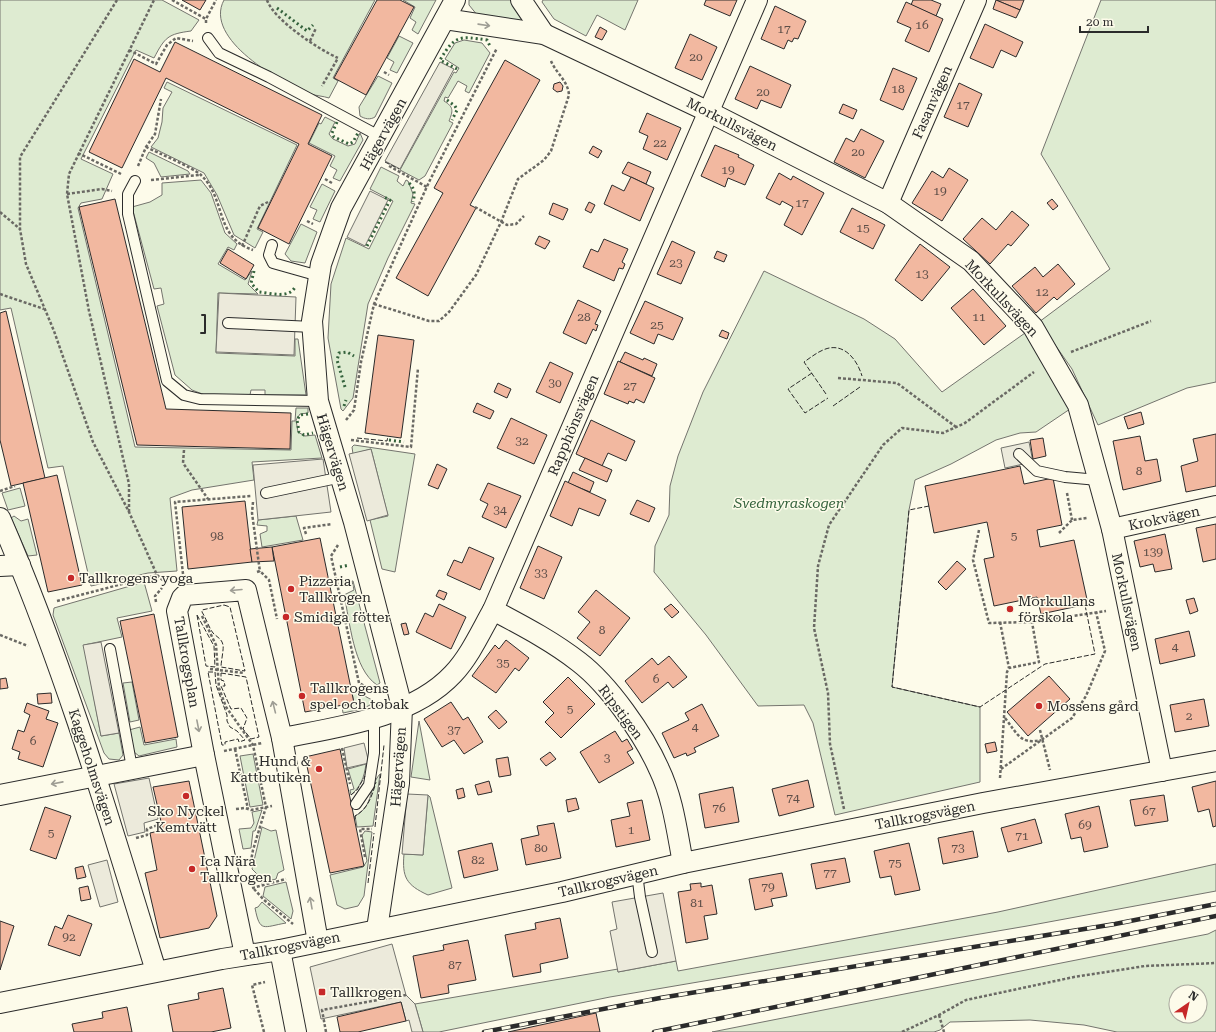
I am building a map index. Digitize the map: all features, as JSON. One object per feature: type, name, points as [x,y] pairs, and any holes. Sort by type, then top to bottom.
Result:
[{"type":"street","name":"Hägervägen","points":[[377,929],[399,783],[402,707],[342,477],[318,401],[312,321],[321,264],[341,208],[371,156],[455,0]]},
{"type":"street","name":"Rapphönsvägen","points":[[282,738],[374,718],[429,694],[453,674],[474,644],[493,610],[757,0]]},
{"type":"street","name":"Fasanvägen","points":[[888,203],[976,0]]},
{"type":"street","points":[[528,3],[544,34]]},
{"type":"street","name":"Morkullsvägen","points":[[445,19],[544,34],[709,112],[888,203],[971,261],[1033,327],[1078,405],[1110,522],[1162,771]]},
{"type":"street","name":"Krokvägen","points":[[1110,522],[1216,506]]},
{"type":"street","name":"Kaggeholmsvägen","points":[[0,518],[36,606],[70,699],[96,776],[156,971]]},
{"type":"street","points":[[0,566],[20,565]]},
{"type":"street","points":[[249,581],[267,676],[282,738],[318,942]]},
{"type":"street","name":"Tallkrogsplan","points":[[245,955],[204,755],[177,611],[184,590],[249,581]]},
{"type":"street","name":"Ripstigen","points":[[493,610],[545,638],[574,659],[610,694],[640,735],[660,769],[672,804],[683,863]]},
{"type":"street","points":[[0,795],[204,755]]},
{"type":"street","name":"Tallkrogsvägen","points":[[0,1003],[156,971],[280,950],[562,892],[683,863],[999,800],[1216,761]]},
{"type":"street","points":[[280,950],[296,1032]]},
{"type":"lane","points":[[208,38],[219,53],[381,137]]},
{"type":"lane","points":[[135,181],[128,194],[128,214],[167,381],[184,395],[200,399],[318,401]]},
{"type":"lane","points":[[272,244],[269,255],[273,263],[319,276]]},
{"type":"lane","points":[[228,323],[313,327]]},
{"type":"lane","points":[[1019,454],[1037,471],[1065,477],[1098,480]]},
{"type":"lane","points":[[266,493],[342,477]]},
{"type":"lane","points":[[110,649],[132,768]]},
{"type":"lane","points":[[356,804],[369,785],[374,753],[374,718]]},
{"type":"lane","points":[[637,873],[640,897],[652,952]]},
{"type":"path","points":[[117,0],[20,157],[20,229],[26,264],[45,310],[93,442],[157,575],[165,583],[184,590]]},
{"type":"path","points":[[128,512],[129,484],[89,311],[67,194],[69,174],[78,153],[154,0]]},
{"type":"path","points":[[172,0],[206,19]]},
{"type":"path","points":[[129,50],[156,64],[167,45],[176,38],[190,41],[208,38],[206,19],[216,0]]},
{"type":"path","points":[[267,0],[269,6],[281,19],[327,53],[338,58],[313,101]]},
{"type":"path","points":[[310,41],[316,28]]},
{"type":"path","points":[[328,434],[345,421],[354,410],[361,362],[374,304],[427,187],[508,28]]},
{"type":"path","points":[[374,304],[429,321],[438,321],[449,312],[476,275],[501,222],[518,179],[544,160],[551,151],[569,95],[569,86],[554,68],[549,58],[544,34]]},
{"type":"path","points":[[135,181],[138,164],[146,147],[155,134],[161,99]]},
{"type":"path","points":[[146,147],[200,174],[213,192],[228,234],[242,246],[269,255]]},
{"type":"path","points":[[78,153],[135,181],[163,180],[200,174]]},
{"type":"path","points":[[371,156],[427,187]]},
{"type":"path","points":[[67,194],[102,189],[128,194]]},
{"type":"path","points":[[242,246],[260,206],[268,202]]},
{"type":"path","points":[[476,207],[507,225],[516,224],[524,216]]},
{"type":"path","points":[[0,212],[20,229]]},
{"type":"path","points":[[0,294],[45,310]]},
{"type":"path","points":[[849,830],[830,744],[828,693],[814,628],[818,566],[829,525],[883,445],[902,428],[943,433],[965,423],[1052,359],[1151,321]]},
{"type":"path","points":[[328,434],[411,447],[418,368]]},
{"type":"path","points":[[838,378],[897,384],[956,427]]},
{"type":"path","points":[[184,450],[183,463],[208,499]]},
{"type":"path","points":[[1065,477],[1072,520]]},
{"type":"path","points":[[0,491],[15,486]]},
{"type":"path","points":[[251,874],[250,867],[253,850],[266,807],[253,745],[226,707],[220,688],[216,645],[203,617],[184,590],[175,502],[256,495],[252,513],[260,571],[269,580],[279,627]]},
{"type":"path","points":[[1059,533],[1072,520],[1110,522]]},
{"type":"path","points":[[306,534],[304,528],[354,522]]},
{"type":"path","points":[[354,522],[331,556],[359,683],[402,707]]},
{"type":"path","points":[[980,530],[973,560],[989,623],[1032,622],[1128,607]]},
{"type":"path","points":[[249,581],[260,571]]},
{"type":"path","points":[[249,581],[260,571]]},
{"type":"path","points":[[36,606],[157,575]]},
{"type":"path","points":[[165,583],[184,590]]},
{"type":"path","points":[[156,604],[155,596],[165,583]]},
{"type":"path","points":[[1001,769],[1072,718],[1086,696],[1098,671],[1105,651],[1096,612]]},
{"type":"path","points":[[999,800],[1007,672],[1009,668],[1000,622]]},
{"type":"path","points":[[1009,668],[1038,662],[1032,622]]},
{"type":"path","points":[[187,667],[267,676]]},
{"type":"path","points":[[1005,718],[1022,739],[1032,742],[1042,739]]},
{"type":"path","points":[[337,726],[351,789]]},
{"type":"path","points":[[1040,730],[1055,790]]},
{"type":"path","points":[[261,736],[264,751]]},
{"type":"path","points":[[204,755],[282,738]]},
{"type":"path","points":[[235,749],[248,809]]},
{"type":"path","points":[[216,812],[294,803]]},
{"type":"path","points":[[365,828],[360,829],[365,862]]},
{"type":"path","points":[[232,893],[306,873]]},
{"type":"path","points":[[252,881],[253,888],[264,900],[291,923],[318,942]]},
{"type":"path","points":[[285,926],[294,920]]},
{"type":"path","points":[[902,1032],[939,1015],[966,1000],[1074,977],[1145,966],[1216,963]]},
{"type":"path","points":[[326,1032],[322,1010],[406,995]]},
{"type":"path","points":[[939,1015],[944,1032]]},
{"type":"green space","points":[[0,0],[162,0],[199,20],[191,31],[172,35],[164,41],[154,58],[136,50],[81,159],[113,174],[102,199],[81,203],[78,208],[135,447],[291,450],[292,421],[295,421],[296,408],[308,408],[308,413],[300,414],[296,420],[298,432],[305,436],[315,435],[322,458],[252,462],[254,480],[192,490],[170,498],[177,571],[148,573],[91,586],[63,466],[48,468],[11,308],[0,310]]},
{"type":"green space","points":[[224,0],[375,0],[333,78],[338,81],[329,98],[311,94],[298,88],[265,70],[248,58],[234,44],[225,30],[220,15]]},
{"type":"green space","points":[[403,0],[436,0],[418,34],[412,30],[416,22],[410,18],[415,7]]},
{"type":"green space","points":[[469,0],[513,0],[525,23],[478,16],[469,5]]},
{"type":"green space","points":[[543,0],[638,0],[625,30],[597,15],[586,36],[554,19],[542,2]]},
{"type":"green space","points":[[1101,0],[1216,0],[1216,382],[1187,388],[1098,425],[1072,369],[1039,322],[1110,269],[1041,154]]},
{"type":"green space","points":[[399,36],[413,43],[397,73],[390,70],[394,62],[387,58]]},
{"type":"green space","points":[[464,40],[482,43],[490,53],[469,93],[465,91],[467,86],[458,81],[448,98],[445,97],[444,101],[450,105],[452,110],[449,121],[453,123],[425,176],[419,180],[400,170],[454,72],[456,73],[459,68],[445,59],[455,43]]},
{"type":"green space","points":[[378,76],[392,83],[375,117],[369,119],[364,118],[360,116],[359,107]]},
{"type":"green space","points":[[167,82],[297,145],[257,229],[263,232],[255,248],[234,235],[217,195],[204,173],[151,147],[158,138],[162,122],[163,108],[172,92],[164,88]]},
{"type":"green space","points":[[325,117],[335,122],[329,134],[333,139],[348,146],[355,144],[360,133],[363,140],[340,181],[333,178],[337,170],[330,166],[335,156],[309,143],[319,123],[321,124]]},
{"type":"green space","points":[[149,152],[188,171],[190,174],[161,177],[154,163],[146,158]]},
{"type":"green space","points":[[381,167],[399,176],[397,181],[403,186],[406,180],[408,181],[413,194],[411,203],[415,204],[388,258],[368,304],[353,398],[343,411],[341,409],[328,338],[331,284],[346,238],[369,249],[393,201],[370,189]]},
{"type":"green space","points":[[201,180],[211,193],[225,233],[237,244],[234,250],[228,247],[218,264],[245,280],[252,271],[248,284],[258,294],[218,293],[216,353],[295,356],[295,339],[298,339],[306,395],[265,395],[265,390],[251,390],[250,395],[205,395],[192,390],[175,375],[157,306],[164,304],[161,288],[154,289],[132,207],[150,202],[162,195],[162,183]]},
{"type":"green space","points":[[322,184],[335,191],[320,222],[313,219],[317,210],[310,207]]},
{"type":"green space","points":[[301,224],[317,232],[305,263],[291,261],[285,254]]},
{"type":"green space","name":"Svedmyraskogen","points":[[764,271],[864,319],[895,339],[942,392],[1025,333],[1070,409],[1036,432],[1020,433],[996,440],[951,464],[915,480],[909,510],[892,687],[980,707],[980,782],[835,815],[813,723],[804,705],[758,706],[706,635],[654,572],[655,546],[669,515],[670,486],[678,456],[703,392]]},
{"type":"green space","points":[[354,445],[415,454],[395,572],[382,569],[370,520],[388,516],[371,449],[353,454],[352,447]]},
{"type":"green space","points":[[20,488],[25,506],[8,510],[2,493]]},
{"type":"green space","points":[[14,516],[21,521],[28,519],[37,555],[28,556],[11,518]]},
{"type":"green space","points":[[296,516],[303,540],[262,547],[260,534],[267,531],[267,526],[257,525],[258,520]]},
{"type":"green space","points":[[352,581],[380,683],[377,685],[369,678],[363,668],[354,644],[344,595],[354,590]]},
{"type":"green space","points":[[144,582],[152,611],[117,618],[122,637],[84,645],[101,736],[119,733],[123,755],[119,760],[109,759],[104,753],[53,615],[54,608]]},
{"type":"green space","points":[[132,682],[139,720],[130,722],[123,683]]},
{"type":"green space","points":[[352,693],[361,694],[372,700],[372,704],[362,709],[343,713],[342,706],[354,703]]},
{"type":"green space","points":[[419,721],[430,780],[411,777]]},
{"type":"green space","points":[[140,727],[144,745],[176,739],[177,747],[139,756],[134,752],[129,730]]},
{"type":"green space","points":[[253,754],[263,805],[250,807],[240,756]]},
{"type":"green space","points":[[366,764],[362,781],[351,795],[350,790],[354,789],[348,769]]},
{"type":"green space","points":[[380,774],[373,826],[357,827],[355,816],[366,807],[376,779]]},
{"type":"green space","points":[[428,795],[430,797],[452,888],[428,895],[415,888],[407,879],[404,869],[404,854],[423,855]]},
{"type":"green space","points":[[262,810],[255,831],[253,831],[251,848],[243,849],[239,829],[251,828],[254,823],[252,812]]},
{"type":"green space","points":[[262,827],[271,831],[276,830],[284,870],[278,873],[276,879],[261,883],[259,876],[252,869]]},
{"type":"green space","points":[[365,831],[372,832],[364,896],[358,906],[345,909],[337,905],[330,875],[363,867],[367,861],[362,835]]},
{"type":"green space","points":[[1216,864],[1216,891],[1027,926],[610,997],[439,1032],[423,1032],[415,1004],[618,969],[618,972],[676,961],[678,971],[998,912]]},
{"type":"green space","points":[[286,882],[293,911],[291,919],[263,896],[265,887]]},
{"type":"green space","points":[[262,902],[286,923],[267,927],[261,925],[255,908]]},
{"type":"green space","points":[[1216,930],[1216,1032],[1117,1032],[1084,1025],[1030,1020],[950,1022],[940,1030],[934,1032],[712,1032],[1208,934]]},
{"type":"shaded area","points":[[440,62],[454,69],[400,169],[385,161]]},
{"type":"shaded area","points":[[370,191],[388,200],[365,246],[347,237]]},
{"type":"shaded area","points":[[219,293],[296,297],[294,355],[216,352]]},
{"type":"shaded area","points":[[1029,442],[1033,462],[1005,468],[1001,448]]},
{"type":"shaded area","points":[[371,449],[388,515],[367,521],[349,454]]},
{"type":"shaded area","points":[[323,459],[331,512],[258,520],[253,465]]},
{"type":"shaded area","points":[[101,642],[119,733],[101,736],[83,645]]},
{"type":"shaded area","points":[[364,743],[369,763],[347,768],[344,748]]},
{"type":"shaded area","points":[[149,778],[158,819],[144,823],[145,832],[128,836],[114,784]]},
{"type":"shaded area","points":[[407,794],[428,795],[423,855],[402,854]]},
{"type":"shaded area","points":[[107,860],[118,902],[100,907],[88,865]]},
{"type":"shaded area","points":[[663,893],[676,961],[618,972],[610,931],[617,929],[612,902]]},
{"type":"shaded area","points":[[392,944],[406,995],[415,1004],[423,1032],[412,1032],[409,1020],[406,1021],[401,1002],[321,1019],[310,967]]},
{"type":"building","points":[[182,0],[206,0],[200,10]]},
{"type":"building","points":[[377,0],[400,0],[414,7],[366,95],[334,78]]},
{"type":"building","points":[[706,0],[737,0],[730,16],[704,5]]},
{"type":"building","points":[[913,0],[931,0],[941,4],[936,16],[911,5]]},
{"type":"building","points":[[996,0],[1024,0],[1020,10]]},
{"type":"building","points":[[996,0],[1020,10],[1016,18],[993,9]]},
{"type":"building","points":[[906,2],[943,19],[929,52],[905,41],[911,28],[897,22]]},
{"type":"building","points":[[775,6],[806,21],[798,39],[794,38],[792,42],[788,40],[784,49],[761,39]]},
{"type":"building","points":[[985,24],[1023,42],[1016,57],[1001,50],[993,68],[970,58]]},
{"type":"building","points":[[600,27],[607,31],[602,40],[595,37]]},
{"type":"building","points":[[690,34],[717,47],[702,80],[675,68]]},
{"type":"building","points":[[175,42],[322,115],[308,144],[332,156],[289,244],[258,228],[299,144],[166,78],[122,168],[89,152],[134,59],[160,72]]},
{"type":"building","points":[[505,60],[540,80],[470,205],[476,208],[428,296],[396,278],[443,193],[434,188]]},
{"type":"building","points":[[750,66],[791,85],[781,108],[761,100],[757,109],[735,99]]},
{"type":"building","points":[[893,68],[917,78],[903,110],[880,100]]},
{"type":"building","points":[[560,82],[563,86],[562,91],[557,92],[553,89],[554,84]]},
{"type":"building","points":[[959,83],[982,94],[968,127],[944,117]]},
{"type":"building","points":[[843,104],[857,110],[853,119],[839,113]]},
{"type":"building","points":[[647,113],[681,128],[667,160],[643,149],[648,136],[639,132]]},
{"type":"building","points":[[861,129],[884,141],[865,178],[834,162],[846,138],[854,142]]},
{"type":"building","points":[[715,145],[739,155],[738,157],[754,165],[745,185],[728,178],[725,187],[701,176]]},
{"type":"building","points":[[593,146],[602,151],[598,158],[589,153]]},
{"type":"building","points":[[628,162],[651,172],[646,184],[622,173]]},
{"type":"building","points":[[949,168],[968,180],[942,221],[912,203],[932,171],[943,178]]},
{"type":"building","points":[[779,173],[791,180],[793,176],[824,193],[802,235],[784,225],[793,207],[782,201],[780,205],[766,198]]},
{"type":"building","points":[[631,177],[654,188],[640,221],[604,204],[612,185],[624,191]]},
{"type":"building","points":[[115,199],[166,409],[291,413],[290,449],[137,445],[79,207]]},
{"type":"building","points":[[1052,199],[1058,206],[1053,210],[1047,203]]},
{"type":"building","points":[[589,202],[595,205],[591,213],[585,210]]},
{"type":"building","points":[[553,203],[568,209],[563,220],[549,214]]},
{"type":"building","points":[[852,208],[885,225],[873,249],[840,232]]},
{"type":"building","points":[[1012,211],[1029,225],[1011,246],[1008,244],[990,264],[963,239],[982,218],[996,230]]},
{"type":"building","points":[[539,236],[550,241],[545,249],[535,244]]},
{"type":"building","points":[[604,239],[628,249],[622,262],[625,264],[623,269],[619,268],[614,281],[583,267],[591,249],[598,252]]},
{"type":"building","points":[[672,241],[695,252],[681,284],[657,274]]},
{"type":"building","points":[[920,244],[950,267],[922,301],[895,280]]},
{"type":"building","points":[[228,249],[254,265],[246,279],[220,263]]},
{"type":"building","points":[[717,251],[727,255],[724,262],[714,258]]},
{"type":"building","points":[[1058,264],[1075,284],[1057,300],[1054,297],[1036,313],[1012,286],[1035,267],[1043,277]]},
{"type":"building","points":[[973,289],[1006,326],[984,345],[951,308]]},
{"type":"building","points":[[578,300],[601,311],[595,324],[598,325],[596,331],[593,329],[586,344],[563,333]]},
{"type":"building","points":[[645,301],[683,318],[673,340],[658,334],[654,344],[630,333]]},
{"type":"building","points":[[6,311],[45,478],[11,486],[0,440],[0,313]]},
{"type":"building","points":[[722,330],[729,333],[727,339],[719,336]]},
{"type":"building","points":[[378,335],[414,340],[401,438],[365,433]]},
{"type":"building","points":[[625,352],[657,364],[652,376],[620,362]]},
{"type":"building","points":[[618,361],[655,378],[644,403],[636,399],[634,403],[629,401],[628,404],[604,394]]},
{"type":"building","points":[[550,362],[573,373],[560,403],[536,392]]},
{"type":"building","points":[[498,383],[511,389],[507,398],[494,392]]},
{"type":"building","points":[[477,403],[494,411],[490,419],[473,412]]},
{"type":"building","points":[[1141,412],[1144,424],[1128,429],[1124,417]]},
{"type":"building","points":[[511,418],[547,435],[534,464],[497,448]]},
{"type":"building","points":[[591,420],[635,441],[626,461],[608,453],[602,466],[576,454]]},
{"type":"building","points":[[1216,434],[1216,486],[1186,492],[1181,466],[1198,461],[1193,439]]},
{"type":"building","points":[[1140,436],[1145,461],[1157,459],[1161,481],[1123,490],[1113,441]]},
{"type":"building","points":[[1043,438],[1046,456],[1033,459],[1030,440]]},
{"type":"building","points":[[585,458],[612,470],[607,482],[579,470]]},
{"type":"building","points":[[437,464],[447,469],[438,489],[428,485]]},
{"type":"building","points":[[1020,466],[1024,484],[1053,478],[1062,525],[1037,530],[1040,547],[1074,540],[1088,604],[1041,614],[1037,597],[994,606],[984,559],[994,557],[987,522],[934,533],[925,486]]},
{"type":"building","points":[[573,472],[594,482],[590,492],[568,483]]},
{"type":"building","points":[[57,475],[82,585],[48,592],[23,483]]},
{"type":"building","points":[[565,481],[606,500],[599,516],[579,508],[572,526],[550,516]]},
{"type":"building","points":[[488,483],[521,496],[506,528],[482,517],[488,504],[480,500]]},
{"type":"building","points":[[637,500],[655,508],[649,522],[630,514]]},
{"type":"building","points":[[245,501],[252,562],[188,569],[182,507]]},
{"type":"building","points":[[1216,524],[1216,559],[1203,562],[1196,528]]},
{"type":"building","points":[[1165,534],[1172,569],[1155,572],[1153,564],[1140,567],[1134,541]]},
{"type":"building","points":[[320,538],[354,703],[305,712],[272,547]]},
{"type":"building","points":[[538,546],[562,557],[544,599],[520,588]]},
{"type":"building","points":[[272,547],[274,561],[252,562],[250,549]]},
{"type":"building","points":[[469,547],[494,558],[480,590],[447,575],[454,560],[462,563]]},
{"type":"building","points":[[957,561],[966,569],[946,590],[938,582]]},
{"type":"building","points":[[439,590],[447,593],[444,600],[436,596]]},
{"type":"building","points":[[596,590],[630,618],[600,656],[577,638],[590,622],[578,612]]},
{"type":"building","points":[[1194,598],[1198,611],[1190,614],[1186,600]]},
{"type":"building","points":[[439,604],[466,617],[451,649],[416,632],[425,613],[433,617]]},
{"type":"building","points":[[671,604],[679,612],[672,618],[664,609]]},
{"type":"building","points":[[154,614],[178,737],[145,743],[120,621]]},
{"type":"building","points":[[406,623],[409,634],[404,635],[401,624]]},
{"type":"building","points":[[1189,631],[1195,656],[1160,664],[1155,639]]},
{"type":"building","points":[[506,640],[529,658],[519,671],[515,668],[496,693],[472,676],[495,645],[499,649]]},
{"type":"building","points":[[669,656],[687,677],[673,688],[668,682],[642,703],[625,681],[652,658],[658,665]]},
{"type":"building","name":"Mossens gård","points":[[1049,676],[1070,699],[1028,736],[1007,712]]},
{"type":"building","points":[[568,677],[595,704],[561,738],[545,722],[554,713],[543,702]]},
{"type":"building","points":[[6,678],[8,688],[0,689],[0,679]]},
{"type":"building","points":[[51,693],[52,703],[38,704],[37,694]]},
{"type":"building","points":[[1204,699],[1209,726],[1175,732],[1170,705]]},
{"type":"building","points":[[451,702],[463,720],[468,717],[483,742],[464,754],[454,740],[442,747],[424,719]]},
{"type":"building","points":[[27,703],[49,711],[46,719],[58,723],[43,767],[18,759],[20,752],[12,749],[18,730],[24,732],[30,715],[24,712]]},
{"type":"building","points":[[702,704],[719,736],[694,748],[696,752],[687,756],[686,753],[674,758],[662,733],[689,720],[685,713]]},
{"type":"building","points":[[496,710],[507,722],[499,729],[488,717]]},
{"type":"building","points":[[615,731],[622,742],[627,739],[633,749],[627,752],[634,763],[599,783],[580,752]]},
{"type":"building","points":[[995,742],[997,751],[987,753],[985,744]]},
{"type":"building","points":[[340,749],[364,866],[330,873],[305,757]]},
{"type":"building","points":[[550,752],[556,759],[546,766],[540,759]]},
{"type":"building","points":[[508,757],[511,775],[499,777],[496,759]]},
{"type":"building","points":[[808,780],[814,807],[779,816],[772,789]]},
{"type":"building","points":[[189,781],[217,916],[209,928],[160,938],[145,873],[157,870],[150,833],[163,830],[153,787]]},
{"type":"building","points":[[489,781],[492,792],[478,795],[475,785]]},
{"type":"building","points":[[1216,781],[1216,826],[1213,827],[1209,809],[1198,812],[1192,787]]},
{"type":"building","points":[[733,787],[739,822],[705,828],[699,794]]},
{"type":"building","points":[[463,788],[465,797],[458,799],[456,790]]},
{"type":"building","points":[[1164,795],[1168,821],[1135,826],[1130,800]]},
{"type":"building","points":[[576,798],[579,809],[568,812],[566,800]]},
{"type":"building","points":[[642,800],[650,840],[616,847],[611,820],[630,816],[627,803]]},
{"type":"building","points":[[1099,806],[1108,847],[1084,852],[1081,837],[1071,839],[1065,814]]},
{"type":"building","points":[[45,807],[71,816],[56,859],[30,850]]},
{"type":"building","points":[[1035,819],[1042,843],[1008,852],[1001,828]]},
{"type":"building","points":[[554,823],[561,858],[526,865],[521,839],[539,835],[537,826]]},
{"type":"building","points":[[973,831],[978,857],[943,864],[938,838]]},
{"type":"building","points":[[492,843],[498,870],[464,878],[458,851]]},
{"type":"building","points":[[909,843],[920,890],[895,895],[891,876],[880,878],[874,851]]},
{"type":"building","points":[[845,858],[850,882],[816,889],[811,864]]},
{"type":"building","points":[[83,866],[86,877],[77,879],[75,868]]},
{"type":"building","points":[[782,873],[787,896],[771,899],[773,906],[755,910],[749,879]]},
{"type":"building","points":[[701,883],[701,887],[712,885],[717,914],[704,916],[708,939],[686,943],[678,892],[691,890],[690,884]]},
{"type":"building","points":[[88,886],[91,899],[81,901],[79,888]]},
{"type":"building","points":[[68,915],[92,924],[80,956],[48,945],[55,926],[62,929]]},
{"type":"building","points":[[560,918],[568,958],[540,964],[541,972],[513,977],[505,935],[536,929],[535,923]]},
{"type":"building","points":[[0,921],[14,926],[0,970]]},
{"type":"building","points":[[468,940],[476,980],[448,985],[449,993],[421,998],[413,956],[444,950],[443,945]]},
{"type":"building","points":[[223,988],[231,1028],[211,1032],[173,1032],[168,1005],[199,999],[198,993]]},
{"type":"building","points":[[401,1002],[406,1021],[358,1032],[340,1032],[337,1017]]},
{"type":"building","points":[[127,1007],[132,1032],[74,1032],[72,1024],[103,1018],[102,1012]]},
{"type":"building","points":[[596,1013],[600,1032],[508,1032]]},
{"type":"railway","points":[[484,1032],[660,998],[1115,924],[1216,904]]},
{"type":"railway","points":[[654,1032],[1216,916]]},
{"type":"hedge","points":[[277,8],[307,31],[313,25]]},
{"type":"hedge","points":[[457,69],[440,60],[454,42],[459,39],[470,38],[487,40],[490,46]]},
{"type":"hedge","points":[[447,100],[455,106],[457,110],[452,120]]},
{"type":"hedge","points":[[337,122],[332,133],[334,137],[349,144],[353,142],[358,133]]},
{"type":"hedge","points":[[409,183],[414,192],[413,202]]},
{"type":"hedge","points":[[367,246],[390,200],[384,197]]},
{"type":"hedge","points":[[254,271],[251,283],[259,292],[284,294],[289,293],[295,287]]},
{"type":"hedge","points":[[345,387],[337,360],[339,353],[347,352],[354,356]]},
{"type":"hedge","points":[[344,406],[346,400]]},
{"type":"hedge","points":[[308,414],[300,415],[297,420],[299,432],[304,435],[313,433]]},
{"type":"hedge","points":[[389,440],[404,442]]},
{"type":"hedge","points":[[340,567],[349,565]]},
{"type":"hedge","points":[[343,582],[351,579]]},
{"type":"fence","points":[[385,162],[399,169]]},
{"type":"fence","points":[[826,394],[804,362],[820,351],[830,348],[843,350],[853,358],[862,376]]},
{"type":"fence","points":[[812,373],[788,389],[805,413],[828,398]]},
{"type":"fence","points":[[833,406],[860,387]]},
{"type":"fence","points":[[357,438],[387,441],[388,436]]},
{"type":"fence","points":[[929,506],[909,510],[892,687],[980,707],[1045,664],[1095,654],[1085,605]]},
{"type":"fence","points":[[224,605],[230,607],[245,671],[221,667],[223,649],[222,643],[213,633],[202,612],[202,610],[224,605]]},
{"type":"fence","points":[[197,615],[214,646],[215,667],[206,666],[197,615]]},
{"type":"fence","points":[[208,672],[215,672],[216,685],[230,727],[237,731],[245,740],[239,742],[238,739],[225,742],[225,745],[222,745],[208,672]]},
{"type":"fence","points":[[221,673],[246,677],[259,737],[251,739],[243,729],[247,718],[241,708],[231,709],[221,686],[225,686],[224,681],[221,680],[221,673]]},
{"type":"fence","points":[[375,827],[384,745]]},
{"type":"fence","points":[[351,795],[357,790],[365,776]]},
{"type":"fence","points":[[355,819],[355,816],[363,810],[369,802],[376,782]]},
{"type":"fence","points":[[368,883],[374,833]]},
{"type":"wall","points":[[201,333],[205,333],[205,315],[202,315]]},
{"type":"place","name":"Tallkrogens yoga","points":[[71,578]]},
{"type":"place","name":"Pizzeria Tallkrogen","points":[[291,589]]},
{"type":"place","name":"Morkullans förskola","points":[[1010,609]]},
{"type":"place","name":"Smidiga fötter","points":[[286,617]]},
{"type":"place","name":"Tallkrogens spel och tobak","points":[[302,696]]},
{"type":"place","name":"Mossens gård","points":[[1039,706]]},
{"type":"place","name":"Hund & Kattbutiken","points":[[319,769]]},
{"type":"place","name":"Sko Nyckel Kemtvätt","points":[[186,796]]},
{"type":"place","name":"Ica Nära Tallkrogen","points":[[192,869]]},
{"type":"place","name":"Tallkrogen","points":[[322,992]]}]
